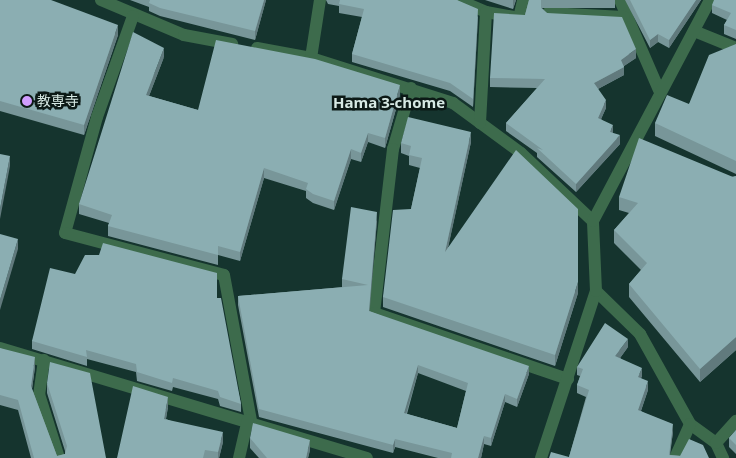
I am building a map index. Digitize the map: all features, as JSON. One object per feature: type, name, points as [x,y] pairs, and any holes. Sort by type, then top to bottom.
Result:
[{"type":"street","points":[[101,0],[133,16],[184,35],[311,58],[454,103],[521,153],[593,221]]},
{"type":"street","points":[[311,58],[320,0]]},
{"type":"street","points":[[458,0],[486,12],[518,18],[524,0]]},
{"type":"street","points":[[620,0],[624,17],[659,90]]},
{"type":"street","points":[[541,458],[596,291],[593,221],[659,90],[694,32],[710,0]]},
{"type":"street","points":[[480,123],[486,12]]},
{"type":"street","points":[[548,13],[624,17]]},
{"type":"street","points":[[133,16],[97,117],[64,233],[224,275],[249,421],[239,458]]},
{"type":"street","points":[[694,32],[736,48]]},
{"type":"street","points":[[411,88],[393,150],[374,313],[568,379]]},
{"type":"street","points":[[635,136],[652,144]]},
{"type":"street","points":[[596,291],[640,334],[690,424],[716,443],[723,458]]},
{"type":"street","points":[[0,348],[249,421],[367,458]]},
{"type":"street","points":[[44,360],[39,394],[59,458]]},
{"type":"street","points":[[716,443],[736,421]]},
{"type":"street","points":[[675,458],[690,424]]},
{"type":"building","points":[[0,0],[51,0],[118,25],[84,125],[0,101]]},
{"type":"building","points":[[150,0],[264,0],[255,31],[160,8],[149,3]]},
{"type":"building","points":[[340,0],[457,0],[478,9],[473,99],[450,83],[352,54],[364,9],[339,4]]},
{"type":"building","points":[[529,0],[541,0],[541,8],[547,13],[622,17],[636,49],[621,60],[624,67],[594,83],[606,100],[598,118],[613,125],[610,132],[620,135],[576,184],[537,148],[543,150],[506,123],[545,79],[490,78],[494,13],[525,15]]},
{"type":"building","points":[[630,0],[696,0],[669,40],[658,34],[650,40]]},
{"type":"building","points":[[714,0],[736,0],[736,30],[724,25],[731,13],[712,5]]},
{"type":"building","points":[[133,32],[164,48],[146,95],[198,110],[216,40],[315,59],[400,85],[385,138],[368,133],[361,153],[351,149],[334,201],[313,194],[306,189],[308,183],[264,168],[240,252],[218,246],[218,255],[108,226],[112,215],[79,204]]},
{"type":"building","points":[[736,44],[736,161],[655,123],[667,95],[689,104],[709,55]]},
{"type":"building","points":[[408,117],[471,132],[445,252],[516,150],[578,209],[578,282],[555,355],[383,297],[393,210],[411,209],[422,158],[409,155],[411,146],[401,143]]},
{"type":"building","points":[[639,138],[733,177],[736,176],[736,337],[700,369],[629,284],[647,263],[614,230],[638,203],[619,197]]},
{"type":"building","points":[[0,154],[10,156],[0,209]]},
{"type":"building","points":[[351,207],[377,212],[369,311],[529,366],[517,399],[505,394],[491,438],[484,436],[478,458],[451,458],[452,453],[395,439],[393,445],[259,409],[238,296],[368,285],[342,279]],"holes":[[[418,365],[468,383],[457,428],[404,413]]]},
{"type":"building","points":[[0,234],[18,239],[0,300]]},
{"type":"building","points":[[103,243],[217,273],[217,298],[221,298],[241,404],[220,397],[218,391],[173,378],[172,383],[137,372],[136,364],[86,350],[87,357],[32,341],[50,268],[75,274],[85,255],[99,255]]},
{"type":"building","points":[[605,323],[628,339],[615,356],[642,368],[638,377],[648,381],[638,410],[673,424],[669,455],[680,456],[689,439],[703,445],[709,458],[549,458],[551,452],[569,457],[589,390],[577,385],[583,369],[577,367]]},
{"type":"building","points":[[0,348],[35,357],[31,386],[57,456],[65,454],[67,446],[47,383],[50,362],[90,373],[106,458],[34,458],[18,400],[0,395]]},
{"type":"building","points":[[133,386],[168,397],[164,419],[223,432],[218,452],[205,450],[203,458],[117,458]]},
{"type":"building","points":[[253,423],[310,440],[306,458],[267,458],[250,438]]},
{"type":"building","points":[[736,430],[736,445],[729,438]]},
{"type":"place","name":"教専寺","points":[[27,101]]},
{"type":"district","name":"Hama 3-chome","points":[[389,103]]}]
